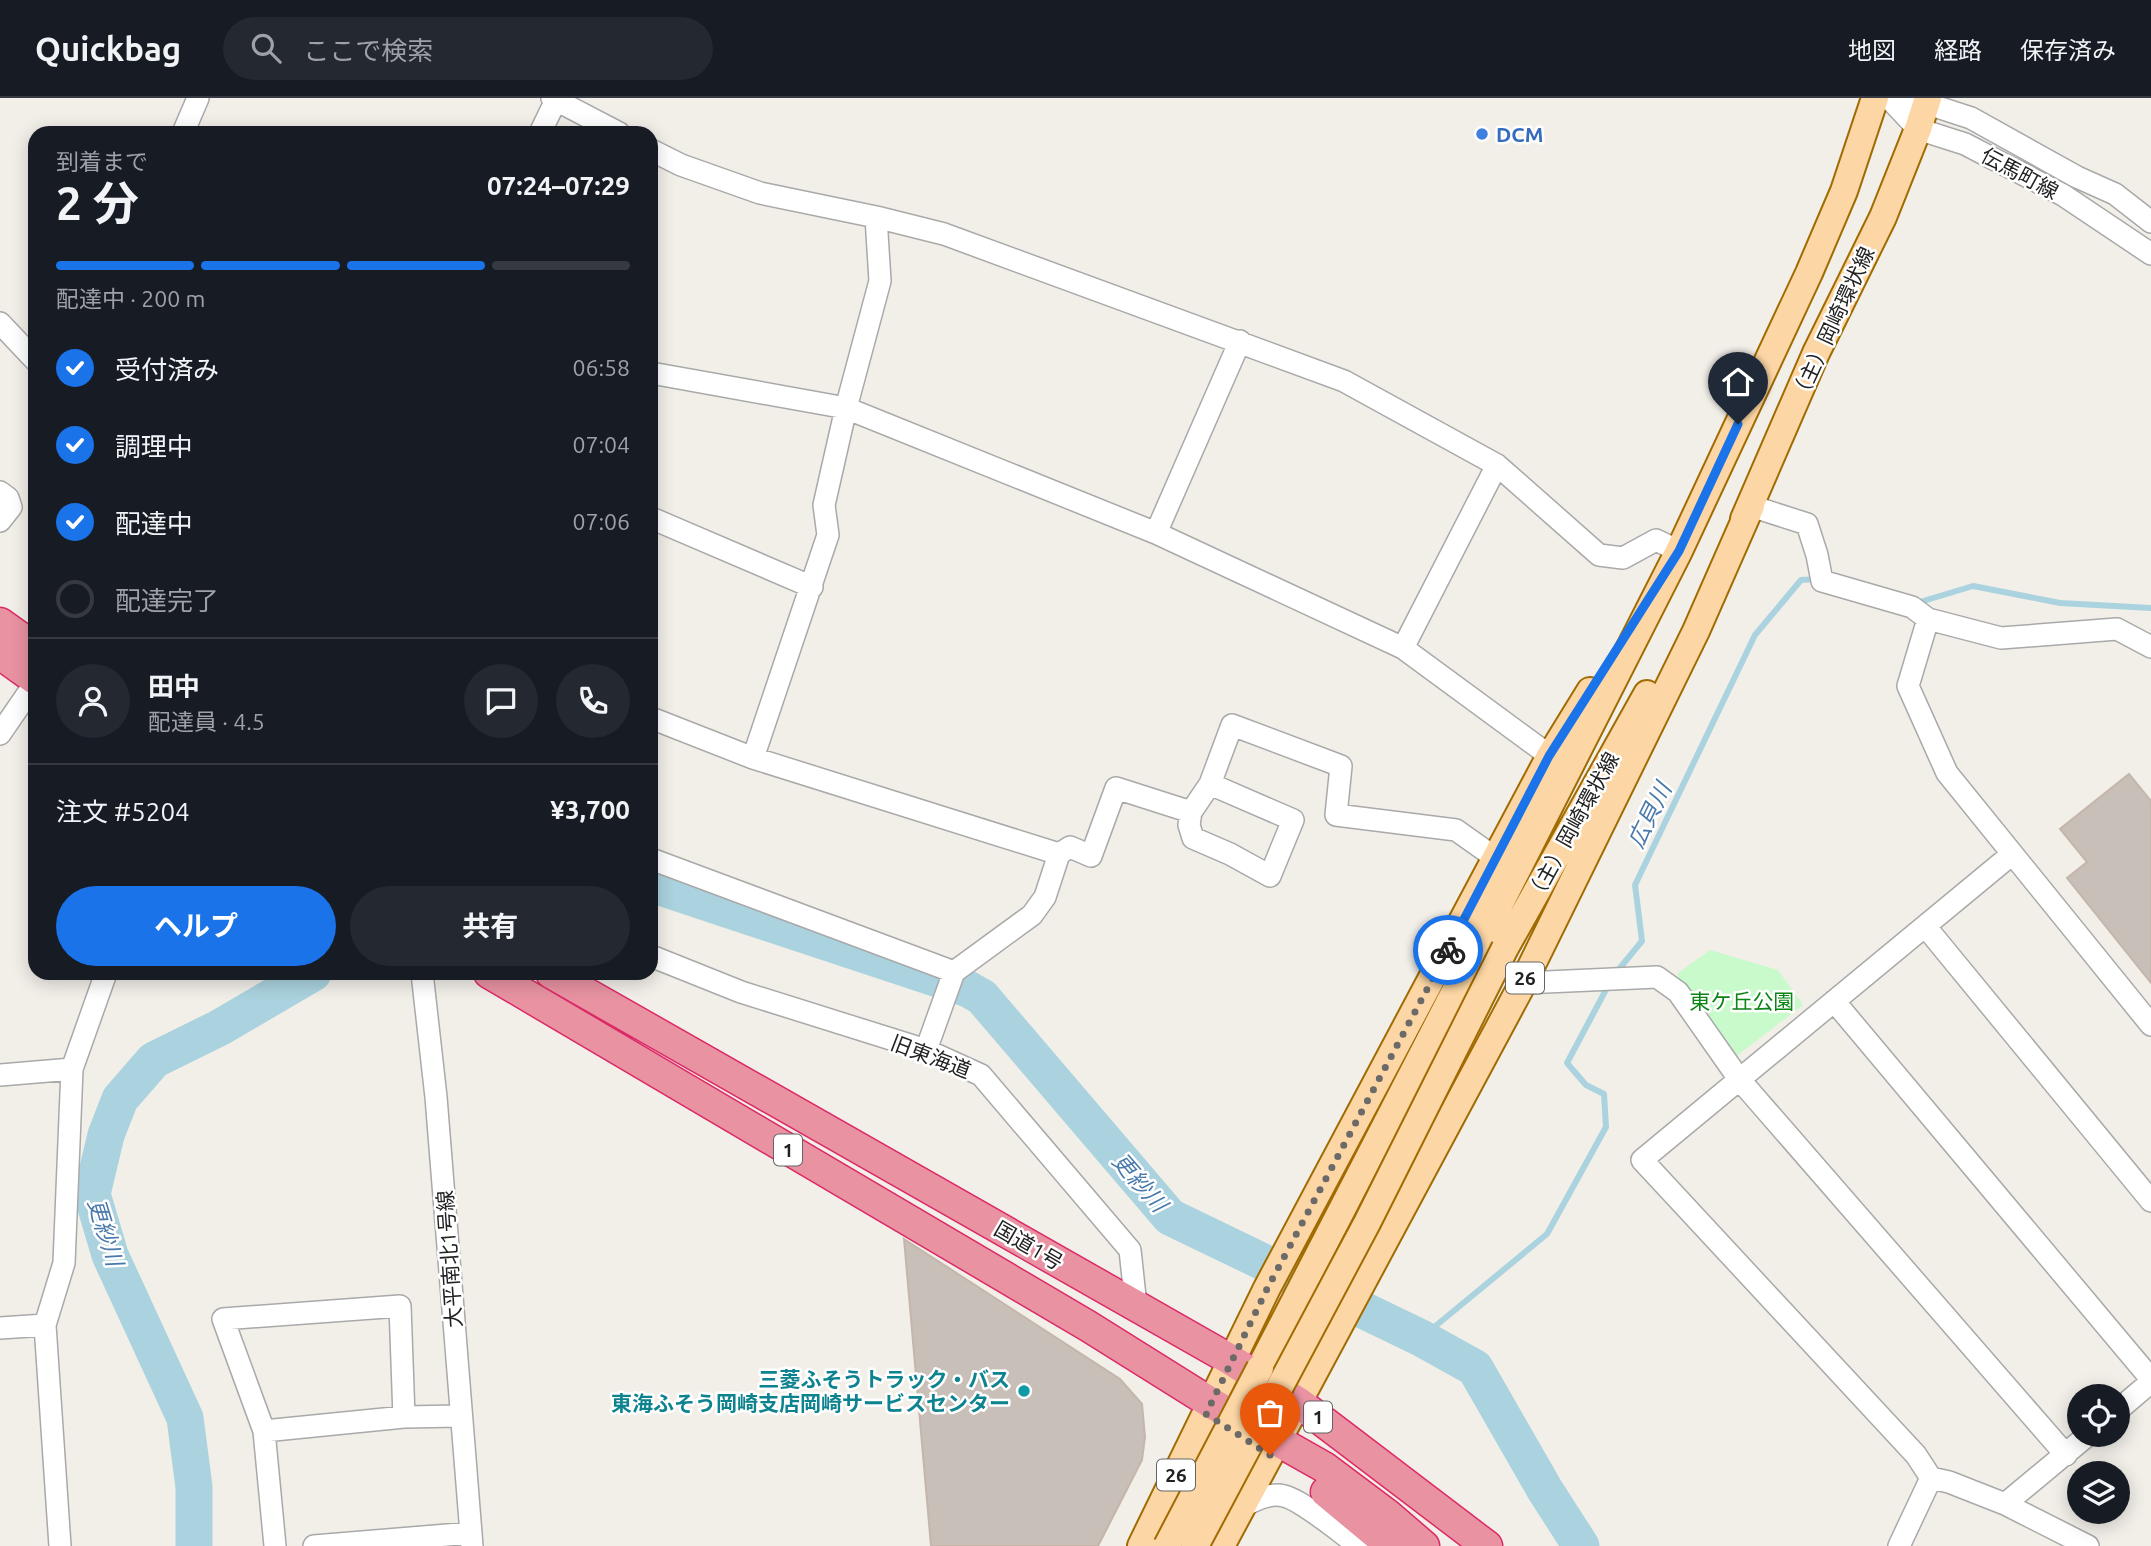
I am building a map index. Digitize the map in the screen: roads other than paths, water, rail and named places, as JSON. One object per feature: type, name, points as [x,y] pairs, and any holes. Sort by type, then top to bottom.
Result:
[{"type":"highway","points":[[0,623],[28,643]]},
{"type":"highway","points":[[0,654],[28,676]]},
{"type":"highway","name":"国道1号","points":[[503,980],[1088,1326],[1209,1409],[1274,1447],[1324,1467],[1358,1491],[1424,1546]]},
{"type":"highway","name":"国道1号","points":[[563,980],[1231,1360],[1299,1403],[1487,1546]]},
{"type":"highway","points":[[1274,1447],[1391,1546]]},
{"type":"main road","name":"（主）岡崎環状線","points":[[1195,1546],[1367,1223],[1494,943],[1809,273],[1844,191],[1875,98]]},
{"type":"main road","name":"（主）岡崎環状線","points":[[1167,1546],[1260,1368],[1494,943],[1751,506],[1816,353],[1883,217],[1918,129],[1921,100]]},
{"type":"main road","name":"26","points":[[1221,1546],[1523,982],[1696,631],[1751,506]]},
{"type":"main road","name":"26","points":[[1141,1546],[1267,1289],[1497,859],[1549,756],[1679,551]]},
{"type":"street","points":[[186,126],[198,98]]},
{"type":"street","name":"伝馬町線","points":[[1889,98],[1918,129],[1965,144],[2063,195],[2151,254]]},
{"type":"street","points":[[543,126],[555,99],[606,126]]},
{"type":"street","name":"伝馬町線","points":[[1921,100],[1971,118],[2077,177],[2115,194],[2151,222]]},
{"type":"street","points":[[658,154],[681,165],[760,193],[944,234],[1344,381],[1497,465],[1599,555],[1623,558],[1656,540],[1679,551]]},
{"type":"street","points":[[753,758],[828,535],[824,505],[846,408],[880,281],[876,217]]},
{"type":"street","points":[[0,323],[28,353]]},
{"type":"street","points":[[1156,533],[1240,341]]},
{"type":"street","points":[[658,374],[846,408],[1156,533],[1403,648],[1549,756]]},
{"type":"street","points":[[1403,648],[1497,465]]},
{"type":"street","points":[[0,492],[8,498],[11,507],[0,521]]},
{"type":"street","points":[[1751,506],[1807,524],[1822,581],[1912,607],[1928,619],[2001,638],[2118,629],[2151,647]]},
{"type":"street","points":[[658,521],[812,587]]},
{"type":"street","points":[[1928,619],[1908,686],[1947,773],[2151,1025]]},
{"type":"street","points":[[0,734],[28,692]]},
{"type":"street","points":[[658,721],[753,758],[1059,854]]},
{"type":"street","points":[[1210,784],[1293,820],[1270,876],[1193,838],[1189,825],[1191,812],[1210,784],[1232,725],[1341,766],[1335,815],[1457,830],[1497,859]]},
{"type":"street","points":[[926,1050],[954,972],[1032,915],[1045,897],[1059,854],[1070,848],[1091,856],[1116,788],[1191,812]]},
{"type":"street","points":[[2011,855],[1642,1160],[1916,1455],[1931,1478],[1949,1482],[2006,1504],[2088,1546]]},
{"type":"street","points":[[658,862],[954,972]]},
{"type":"street","points":[[1925,926],[2151,1201]]},
{"type":"street","name":"旧東海道","points":[[658,960],[741,992],[926,1050],[981,1075],[1130,1250],[1136,1306]]},
{"type":"street","points":[[1523,982],[1657,977],[1678,992],[1739,1079],[2066,1455]]},
{"type":"street","points":[[60,1546],[45,1325],[64,1264],[72,1069],[104,980]]},
{"type":"street","name":"大平南北1号線","points":[[423,980],[436,1097],[472,1540]]},
{"type":"street","points":[[1833,1001],[2148,1388],[2130,1401]]},
{"type":"street","points":[[0,1075],[72,1069]]},
{"type":"street","points":[[275,1546],[264,1431],[223,1319],[400,1306],[404,1417]]},
{"type":"street","points":[[0,1328],[45,1325]]},
{"type":"street","points":[[264,1431],[404,1417],[460,1416]]},
{"type":"street","points":[[2006,1504],[2075,1447]]},
{"type":"street","points":[[1899,1546],[1931,1478]]},
{"type":"street","points":[[1241,1507],[1266,1496],[1283,1495],[1359,1546]]},
{"type":"street","points":[[314,1546],[472,1540]]},
{"type":"waterway","name":"広貝川","points":[[1615,974],[1642,941],[1635,885],[1755,635],[1801,580],[1817,579]]},
{"type":"waterway","name":"広貝川","points":[[1916,601],[1973,586],[2060,603],[2151,608]]},
{"type":"waterway","name":"更紗川","points":[[658,886],[968,989],[982,997],[1170,1217],[1421,1338],[1475,1368],[1545,1490],[1581,1546]]},
{"type":"waterway","name":"更紗川","points":[[194,1546],[194,1487],[185,1418],[110,1255],[92,1194],[106,1135],[120,1099],[154,1060],[219,1028],[301,980]]},
{"type":"waterway","name":"広貝川","points":[[1421,1338],[1547,1234],[1606,1127],[1604,1094],[1586,1085],[1567,1063],[1609,984]]},
{"type":"place","name":"DCM","points":[[1482,134]]},
{"type":"place","name":"三菱ふそうトラック・バス 東海ふそう岡崎支店岡崎サービスセンター","points":[[1024,1391]]},
{"type":"park label","name":"東ケ丘公園","points":[[1742,1001]]}]
